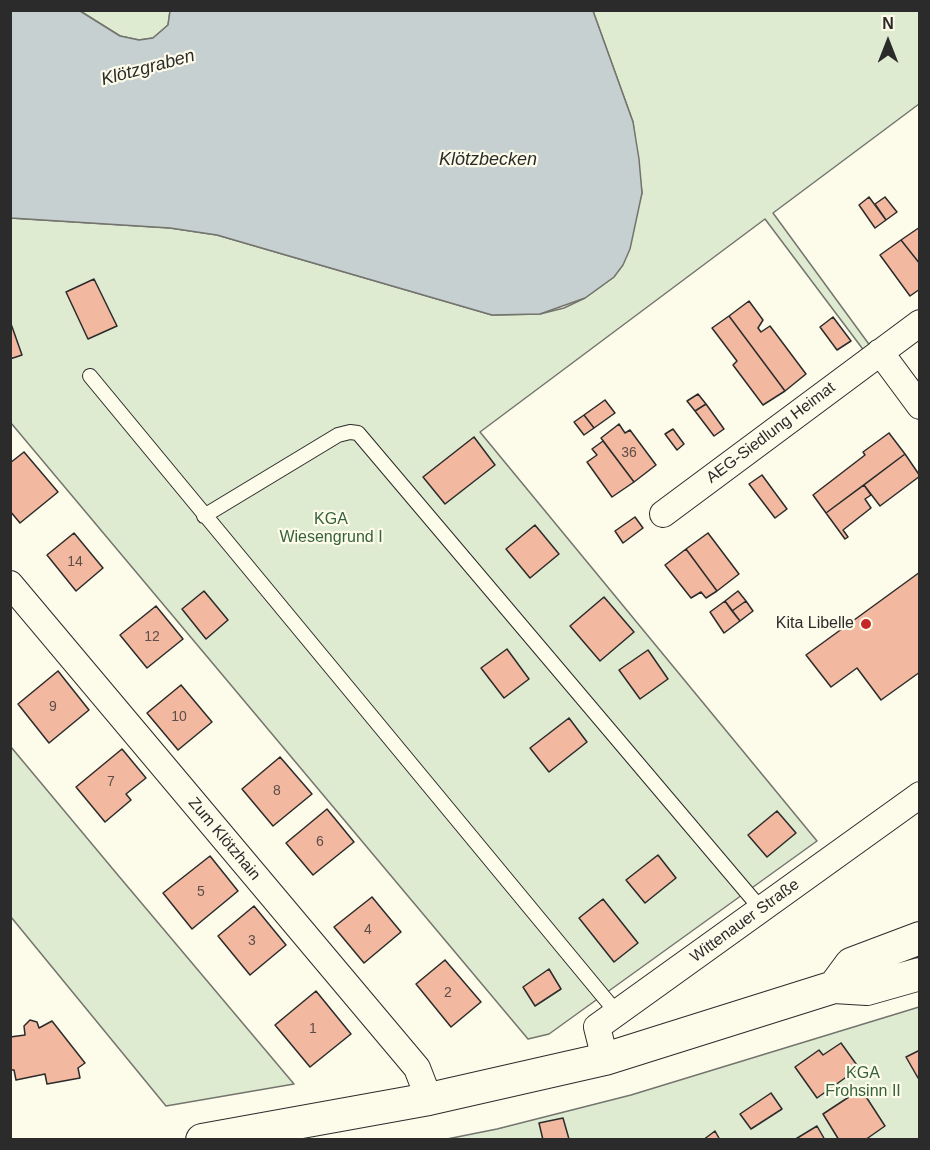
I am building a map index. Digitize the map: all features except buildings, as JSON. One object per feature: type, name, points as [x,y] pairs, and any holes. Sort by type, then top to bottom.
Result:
[{"type":"street","name":"AEG-Siedlung Heimat","points":[[663,514],[920,323]]},
{"type":"street","points":[[880,352],[920,406]]},
{"type":"street","name":"Zum Klötzhain","points":[[10,584],[417,1068],[429,1099]]},
{"type":"street","name":"Wittenauer Straße","points":[[605,1059],[597,1027],[920,795]]},
{"type":"street","points":[[834,987],[851,964],[920,938]]},
{"type":"street","points":[[202,1140],[429,1099],[605,1059],[834,987],[867,989],[920,974]]},
{"type":"lane","points":[[90,376],[617,1013]]},
{"type":"lane","points":[[204,516],[339,435],[350,432],[358,434],[761,909]]},
{"type":"green space","points":[[80,11],[170,11],[168,25],[153,38],[139,40],[120,36]]},
{"type":"green space","name":"KGA Wiesengrund I","points":[[593,11],[919,11],[919,104],[773,213],[871,347],[865,352],[765,219],[480,432],[817,841],[549,1034],[528,1039],[11,423],[10,218],[170,228],[217,235],[492,315],[540,314],[564,308],[585,298],[614,277],[642,193],[633,122]]},
{"type":"green space","points":[[11,747],[294,1084],[166,1106],[11,917]]},
{"type":"green space","name":"KGA Frohsinn II","points":[[919,1007],[919,1139],[442,1140],[497,1129],[631,1095]]},
{"type":"water","name":"Klötzbecken","points":[[10,11],[80,11],[120,36],[139,40],[153,38],[168,25],[170,11],[593,11],[633,122],[639,159],[642,193],[630,249],[623,265],[614,277],[585,298],[540,314],[492,315],[217,235],[170,228],[11,218]]},
{"type":"place","name":"Kita Libelle","points":[[866,624]]},
{"type":"water label","name":"Klötzgraben","points":[[148,68]]}]
